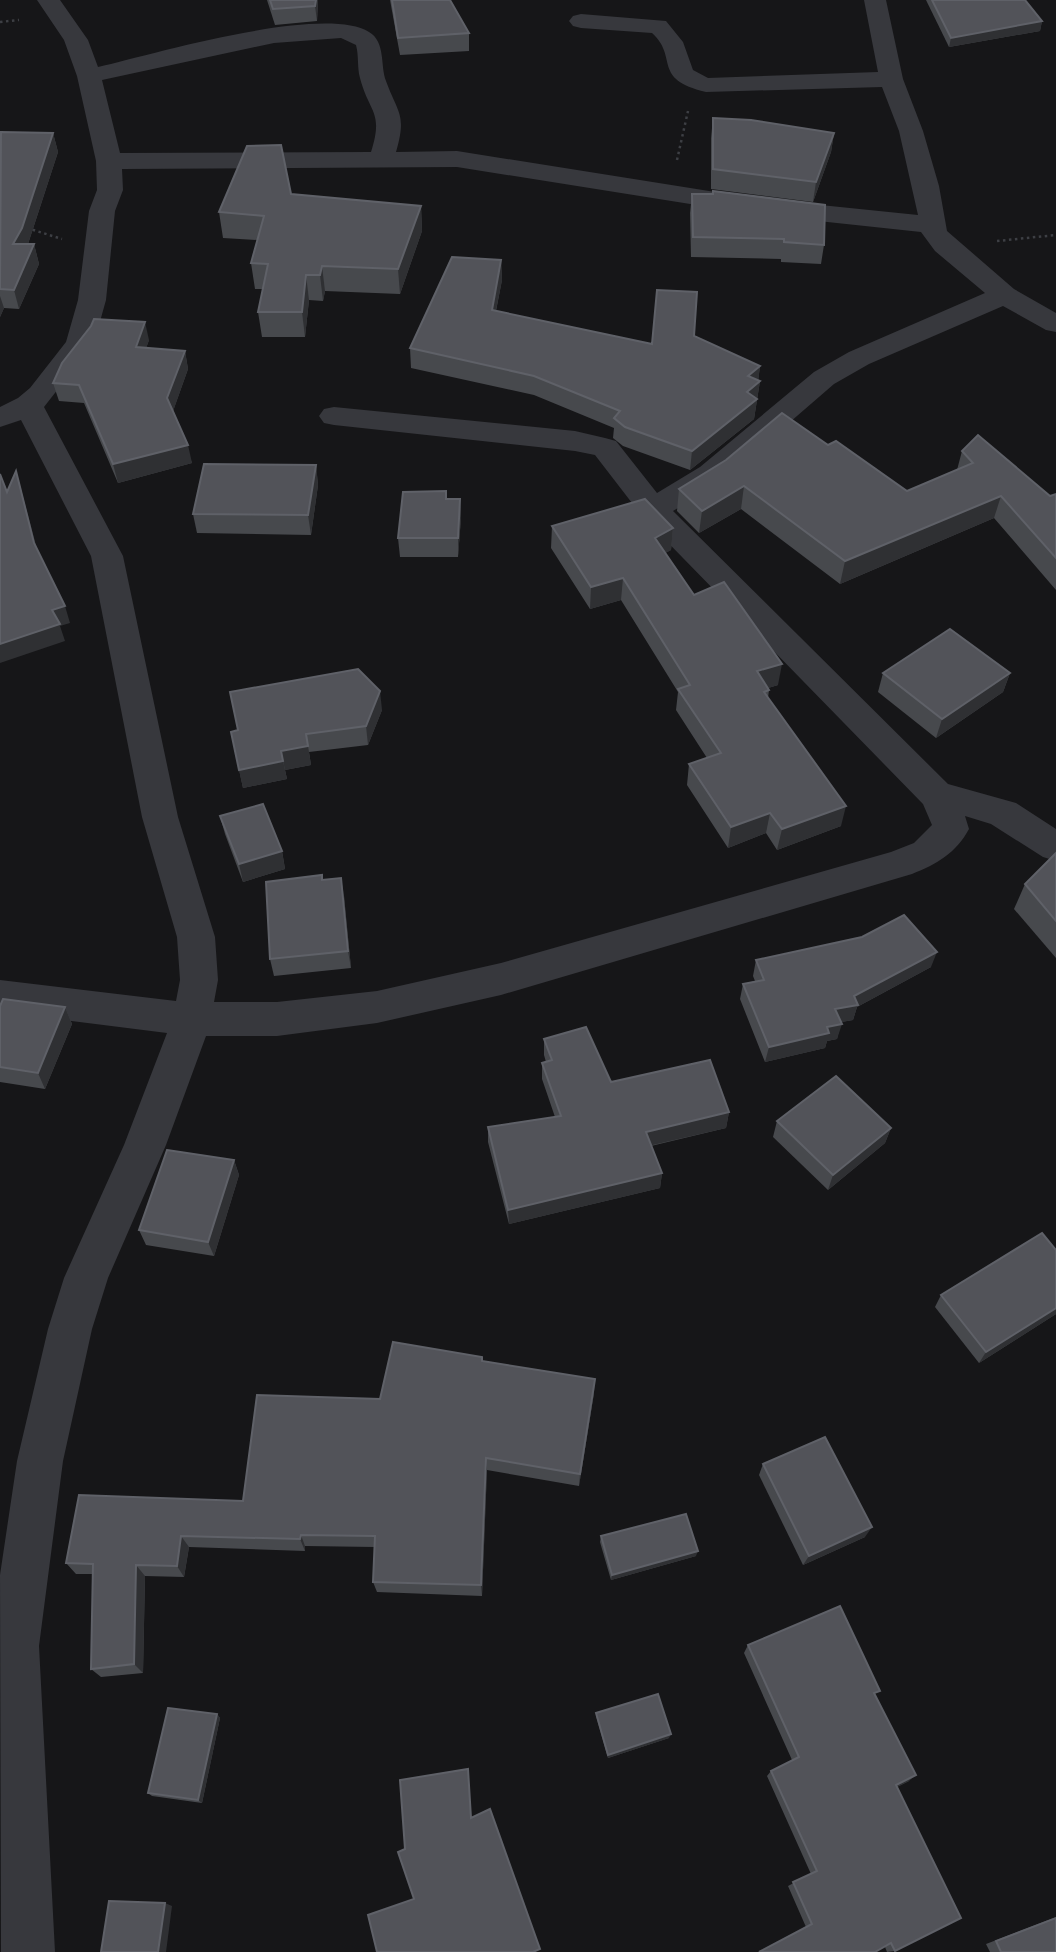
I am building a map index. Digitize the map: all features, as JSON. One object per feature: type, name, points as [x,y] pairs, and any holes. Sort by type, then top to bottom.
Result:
[{"type":"street","points":[[28,1952],[14,1646],[40,1461],[70,1329],[86,1278],[145,1145],[192,1019],[199,980],[196,937],[160,817],[107,556],[14,412],[49,384],[80,342],[93,300],[102,211],[110,190],[109,161],[89,76],[76,40],[48,0]]},
{"type":"street","points":[[874,0],[891,79],[911,131],[934,232],[944,245],[1004,295],[1056,324]]},
{"type":"street","points":[[581,21],[658,26],[668,33],[682,75],[694,82],[727,85],[891,79]]},
{"type":"street","points":[[89,76],[248,41],[322,30],[348,30],[363,37],[369,49],[372,77],[390,122],[382,158]]},
{"type":"street","points":[[109,161],[382,158],[468,160],[840,217],[933,225]]},
{"type":"street","points":[[653,509],[711,474],[824,378],[859,359],[1004,295]]},
{"type":"street","points":[[0,996],[192,1019],[276,1019],[377,1007],[501,979],[899,864],[927,853],[951,829],[946,811],[936,794],[653,509],[611,454],[597,444],[334,416]]},
{"type":"street","points":[[936,794],[1003,813],[1056,846]]},
{"type":"path","points":[[670,192],[694,82]]},
{"type":"path","points":[[24,227],[97,250]]},
{"type":"building","points":[[270,0],[316,0],[315,6],[273,9]]},
{"type":"building","points":[[392,0],[450,0],[469,33],[398,38]]},
{"type":"building","points":[[932,0],[1025,0],[1042,21],[951,38]]},
{"type":"building","points":[[713,118],[751,120],[834,133],[816,182],[713,169]]},
{"type":"building","points":[[1,132],[53,133],[22,228],[13,244],[34,244],[14,290],[0,289]]},
{"type":"building","points":[[281,145],[291,194],[421,206],[398,269],[322,266],[320,275],[306,275],[302,312],[258,312],[268,264],[251,263],[264,216],[219,212],[247,146]]},
{"type":"building","points":[[713,191],[825,205],[824,245],[784,242],[784,239],[693,237],[692,194],[713,194]]},
{"type":"building","points":[[452,257],[501,260],[492,310],[652,344],[657,290],[697,292],[694,336],[760,366],[748,376],[760,381],[747,392],[757,399],[692,451],[625,427],[614,418],[620,411],[534,376],[410,348]]},
{"type":"building","points":[[94,319],[145,322],[136,347],[185,351],[167,398],[188,445],[113,464],[79,385],[53,383],[62,363]]},
{"type":"building","points":[[782,413],[828,445],[836,441],[907,491],[973,463],[962,451],[978,435],[1050,496],[1056,494],[1056,558],[1001,496],[845,561],[744,486],[702,511],[679,489],[726,460]]},
{"type":"building","points":[[204,464],[316,465],[308,515],[193,514]]},
{"type":"building","points":[[16,471],[34,543],[65,606],[52,610],[60,624],[0,644],[0,474],[7,492]]},
{"type":"building","points":[[446,491],[446,499],[460,499],[458,538],[398,538],[403,492]]},
{"type":"building","points":[[645,499],[673,528],[655,538],[694,595],[724,582],[782,664],[757,671],[769,690],[764,692],[846,806],[782,829],[770,813],[731,827],[689,764],[721,753],[678,689],[690,685],[623,578],[591,587],[552,526]]},
{"type":"building","points":[[950,629],[1010,673],[942,719],[883,673]]},
{"type":"building","points":[[358,669],[380,691],[366,726],[306,734],[308,746],[281,751],[283,761],[239,770],[231,732],[238,730],[230,692]]},
{"type":"building","points":[[263,804],[282,851],[239,864],[220,816]]},
{"type":"building","points":[[1056,853],[1056,921],[1025,884]]},
{"type":"building","points":[[322,875],[322,880],[341,878],[348,951],[270,959],[266,882]]},
{"type":"building","points":[[904,915],[937,952],[854,996],[858,1005],[835,1009],[842,1024],[827,1027],[829,1033],[769,1047],[743,984],[764,980],[756,960],[862,937]]},
{"type":"building","points":[[3,999],[65,1007],[38,1073],[0,1067],[0,1006]]},
{"type":"building","points":[[586,1027],[611,1082],[710,1060],[729,1112],[646,1132],[662,1173],[508,1210],[488,1127],[561,1116],[542,1063],[552,1060],[544,1039]]},
{"type":"building","points":[[836,1076],[891,1128],[833,1175],[777,1121]]},
{"type":"building","points":[[167,1150],[234,1160],[208,1242],[139,1230]]},
{"type":"building","points":[[1042,1233],[1056,1250],[1056,1308],[986,1352],[941,1295]]},
{"type":"building","points":[[393,1342],[482,1357],[482,1361],[595,1379],[580,1474],[486,1458],[481,1585],[373,1582],[375,1536],[301,1535],[300,1539],[181,1536],[177,1566],[136,1565],[134,1664],[91,1669],[93,1564],[66,1563],[79,1495],[243,1501],[257,1395],[380,1399]]},
{"type":"building","points":[[825,1437],[872,1527],[809,1556],[763,1464]]},
{"type":"building","points":[[686,1514],[698,1551],[612,1575],[601,1536]]},
{"type":"building","points":[[840,1606],[880,1691],[874,1693],[916,1775],[896,1785],[961,1918],[895,1951],[891,1943],[875,1952],[759,1952],[812,1924],[793,1882],[817,1871],[771,1771],[799,1757],[748,1645]]},
{"type":"building","points":[[658,1694],[671,1734],[608,1755],[596,1713]]},
{"type":"building","points":[[168,1708],[217,1714],[198,1800],[148,1793]]},
{"type":"building","points":[[468,1769],[471,1818],[490,1809],[540,1949],[533,1952],[377,1952],[368,1915],[414,1899],[398,1852],[405,1849],[400,1780]]},
{"type":"building","points":[[109,1901],[165,1903],[158,1952],[101,1952]]},
{"type":"building","points":[[1056,1918],[1056,1952],[1001,1952],[996,1941]]}]
